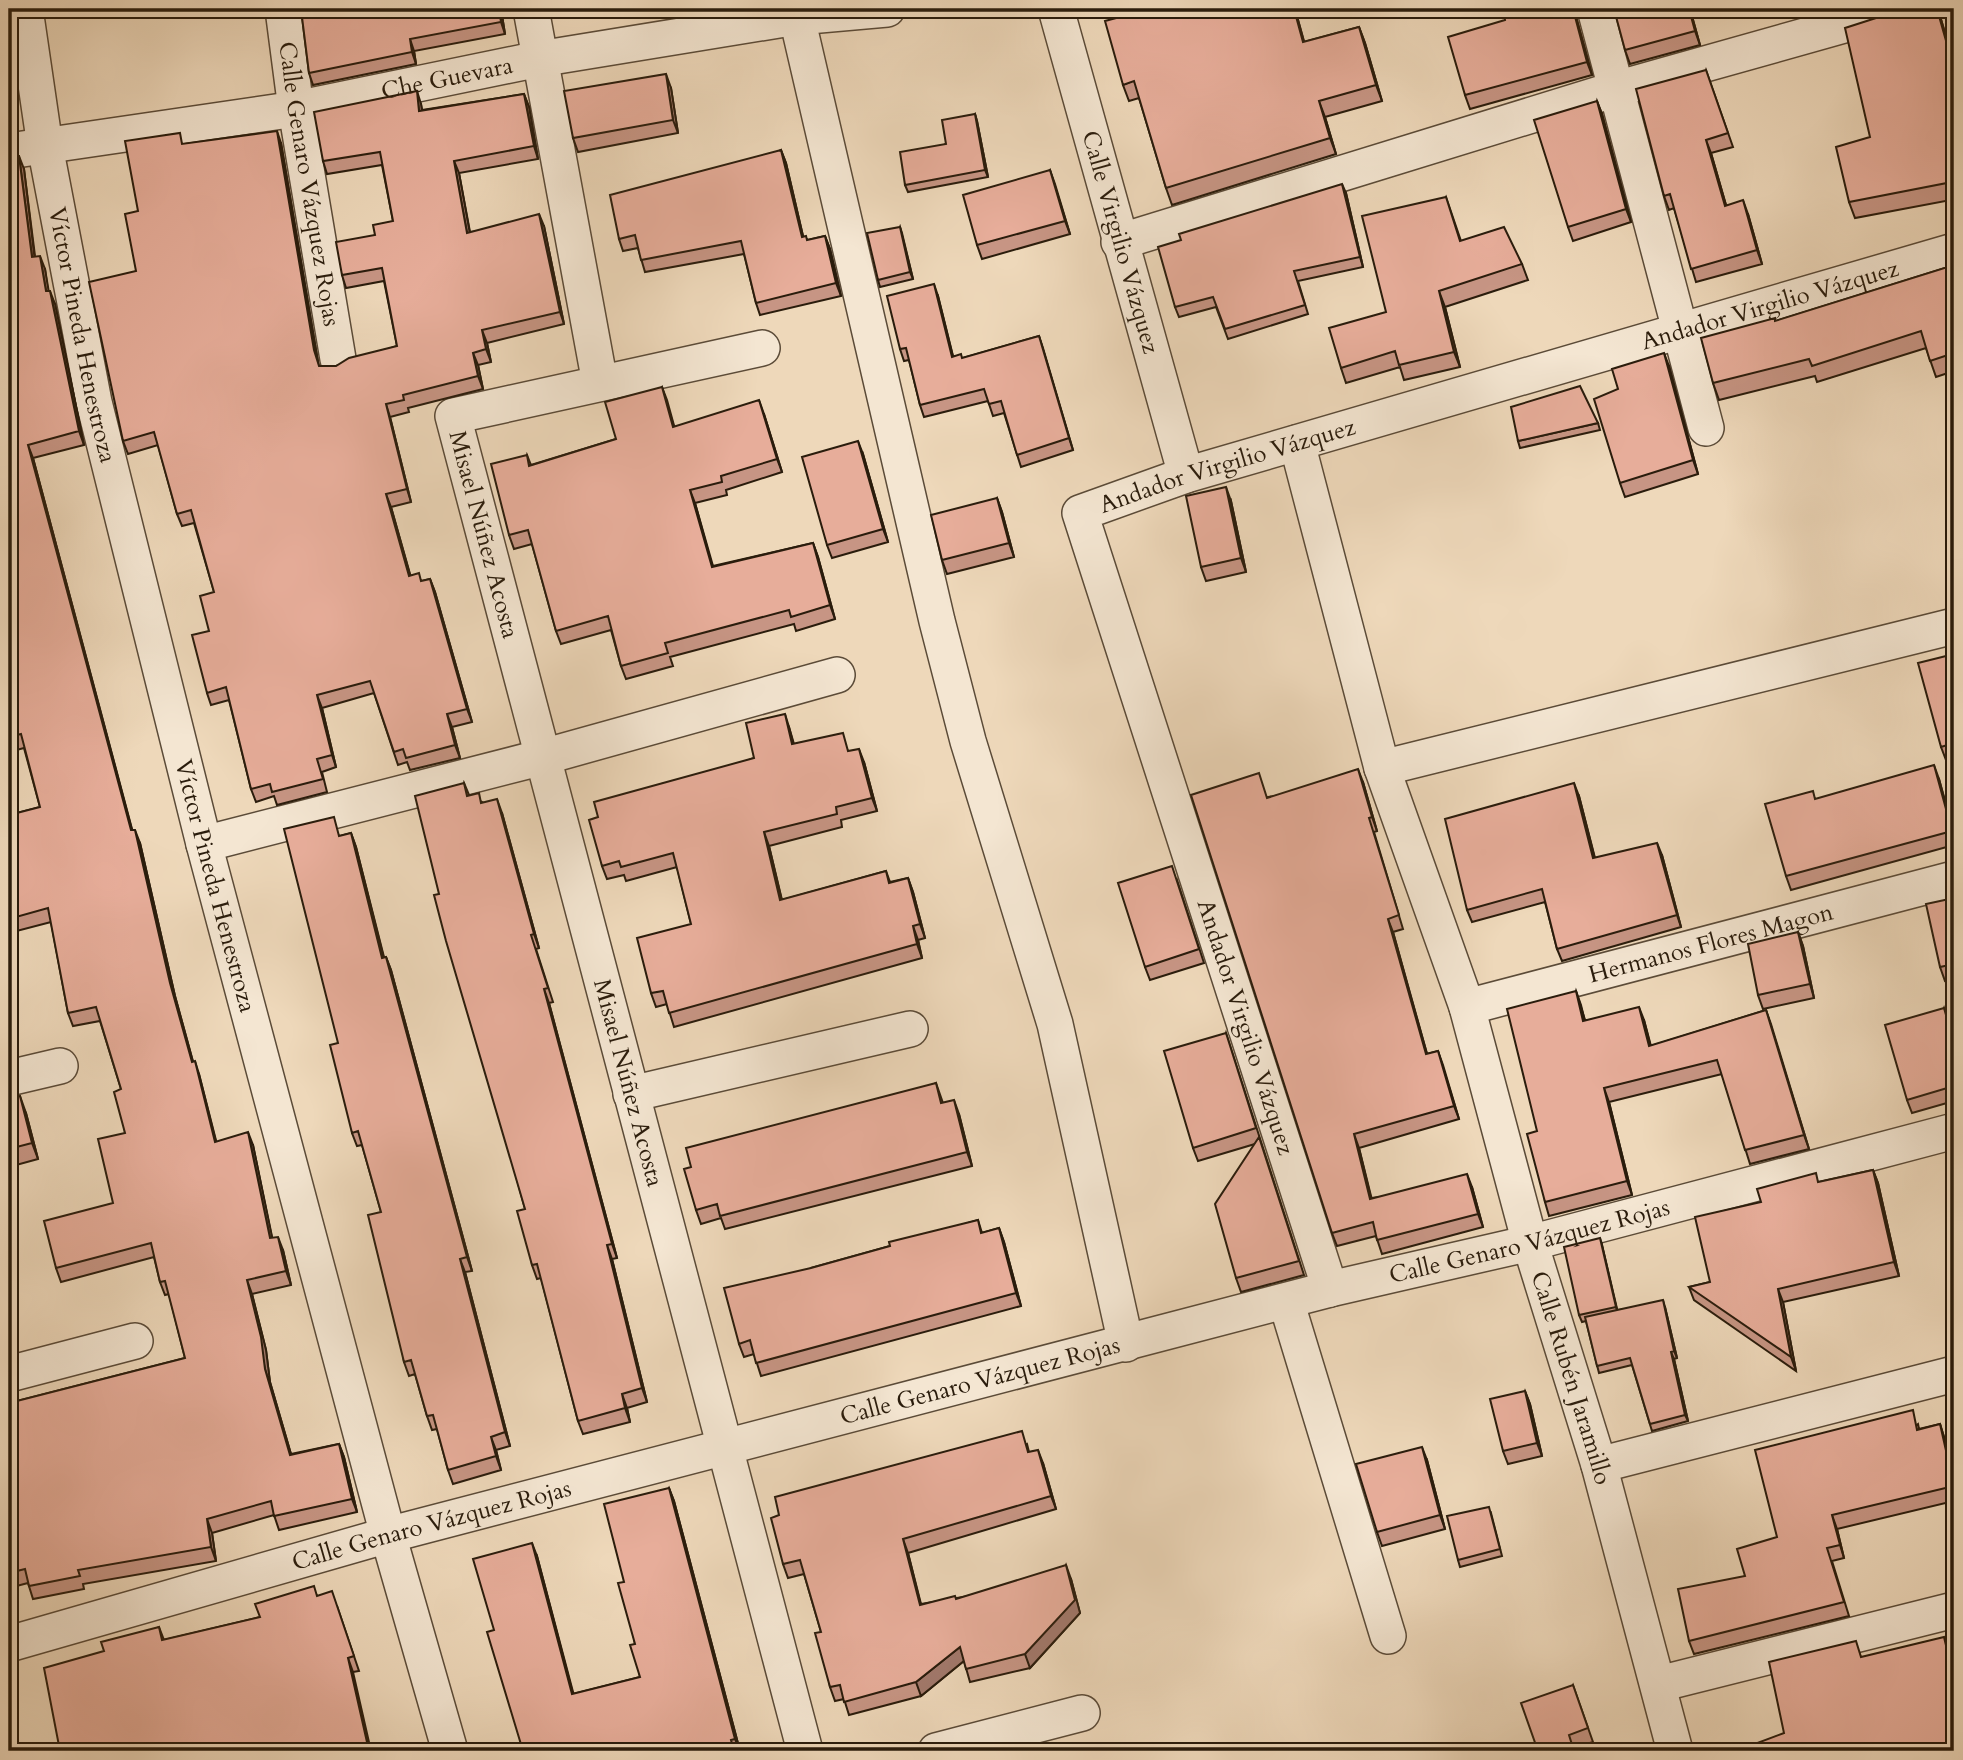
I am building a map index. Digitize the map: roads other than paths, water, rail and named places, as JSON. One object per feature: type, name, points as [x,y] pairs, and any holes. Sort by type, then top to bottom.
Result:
[{"type":"street","name":"Víctor Pineda Henestroza","points":[[25,9],[45,146],[94,402],[204,844],[388,1535],[450,1751]]},
{"type":"street","name":"Calle Genaro Vázquez Rojas","points":[[283,9],[296,109],[338,359]]},
{"type":"street","points":[[531,9],[600,383],[762,348]]},
{"type":"street","name":"Che Guevara","points":[[9,151],[296,109],[539,59],[796,13],[887,9]]},
{"type":"street","name":"Calle Virgilio Vázquez","points":[[1056,9],[1186,475]]},
{"type":"street","points":[[1595,9],[1706,428]]},
{"type":"street","points":[[1119,242],[1616,89],[1901,9]]},
{"type":"street","points":[[796,13],[937,621],[968,741],[1055,1024],[1126,1344]]},
{"type":"street","name":"Andador Virgilio Vázquez","points":[[1330,1289],[1080,513],[1186,475],[1954,251]]},
{"type":"street","name":"Misael Núñez Acosta","points":[[600,383],[453,416],[805,1751]]},
{"type":"street","name":"Calle Rubén Jaramillo","points":[[1297,443],[1382,768],[1467,1007],[1530,1243],[1599,1465],[1675,1751]]},
{"type":"street","points":[[1382,768],[1954,626]]},
{"type":"street","points":[[204,844],[543,757],[836,675]]},
{"type":"street","name":"Hermanos Flores Magon","points":[[1467,1007],[1954,879]]},
{"type":"street","points":[[631,1094],[910,1029]]},
{"type":"street","points":[[9,1078],[60,1066]]},
{"type":"street","name":"Calle Genaro Vázquez Rojas","points":[[9,1644],[388,1535],[1330,1289],[1530,1243],[1954,1131]]},
{"type":"street","points":[[1286,1301],[1388,1636]]},
{"type":"street","points":[[9,1374],[135,1342]]},
{"type":"street","points":[[1599,1465],[1954,1374]]},
{"type":"street","points":[[1659,1684],[1954,1610]]},
{"type":"street","points":[[936,1751],[1082,1713]]}]
